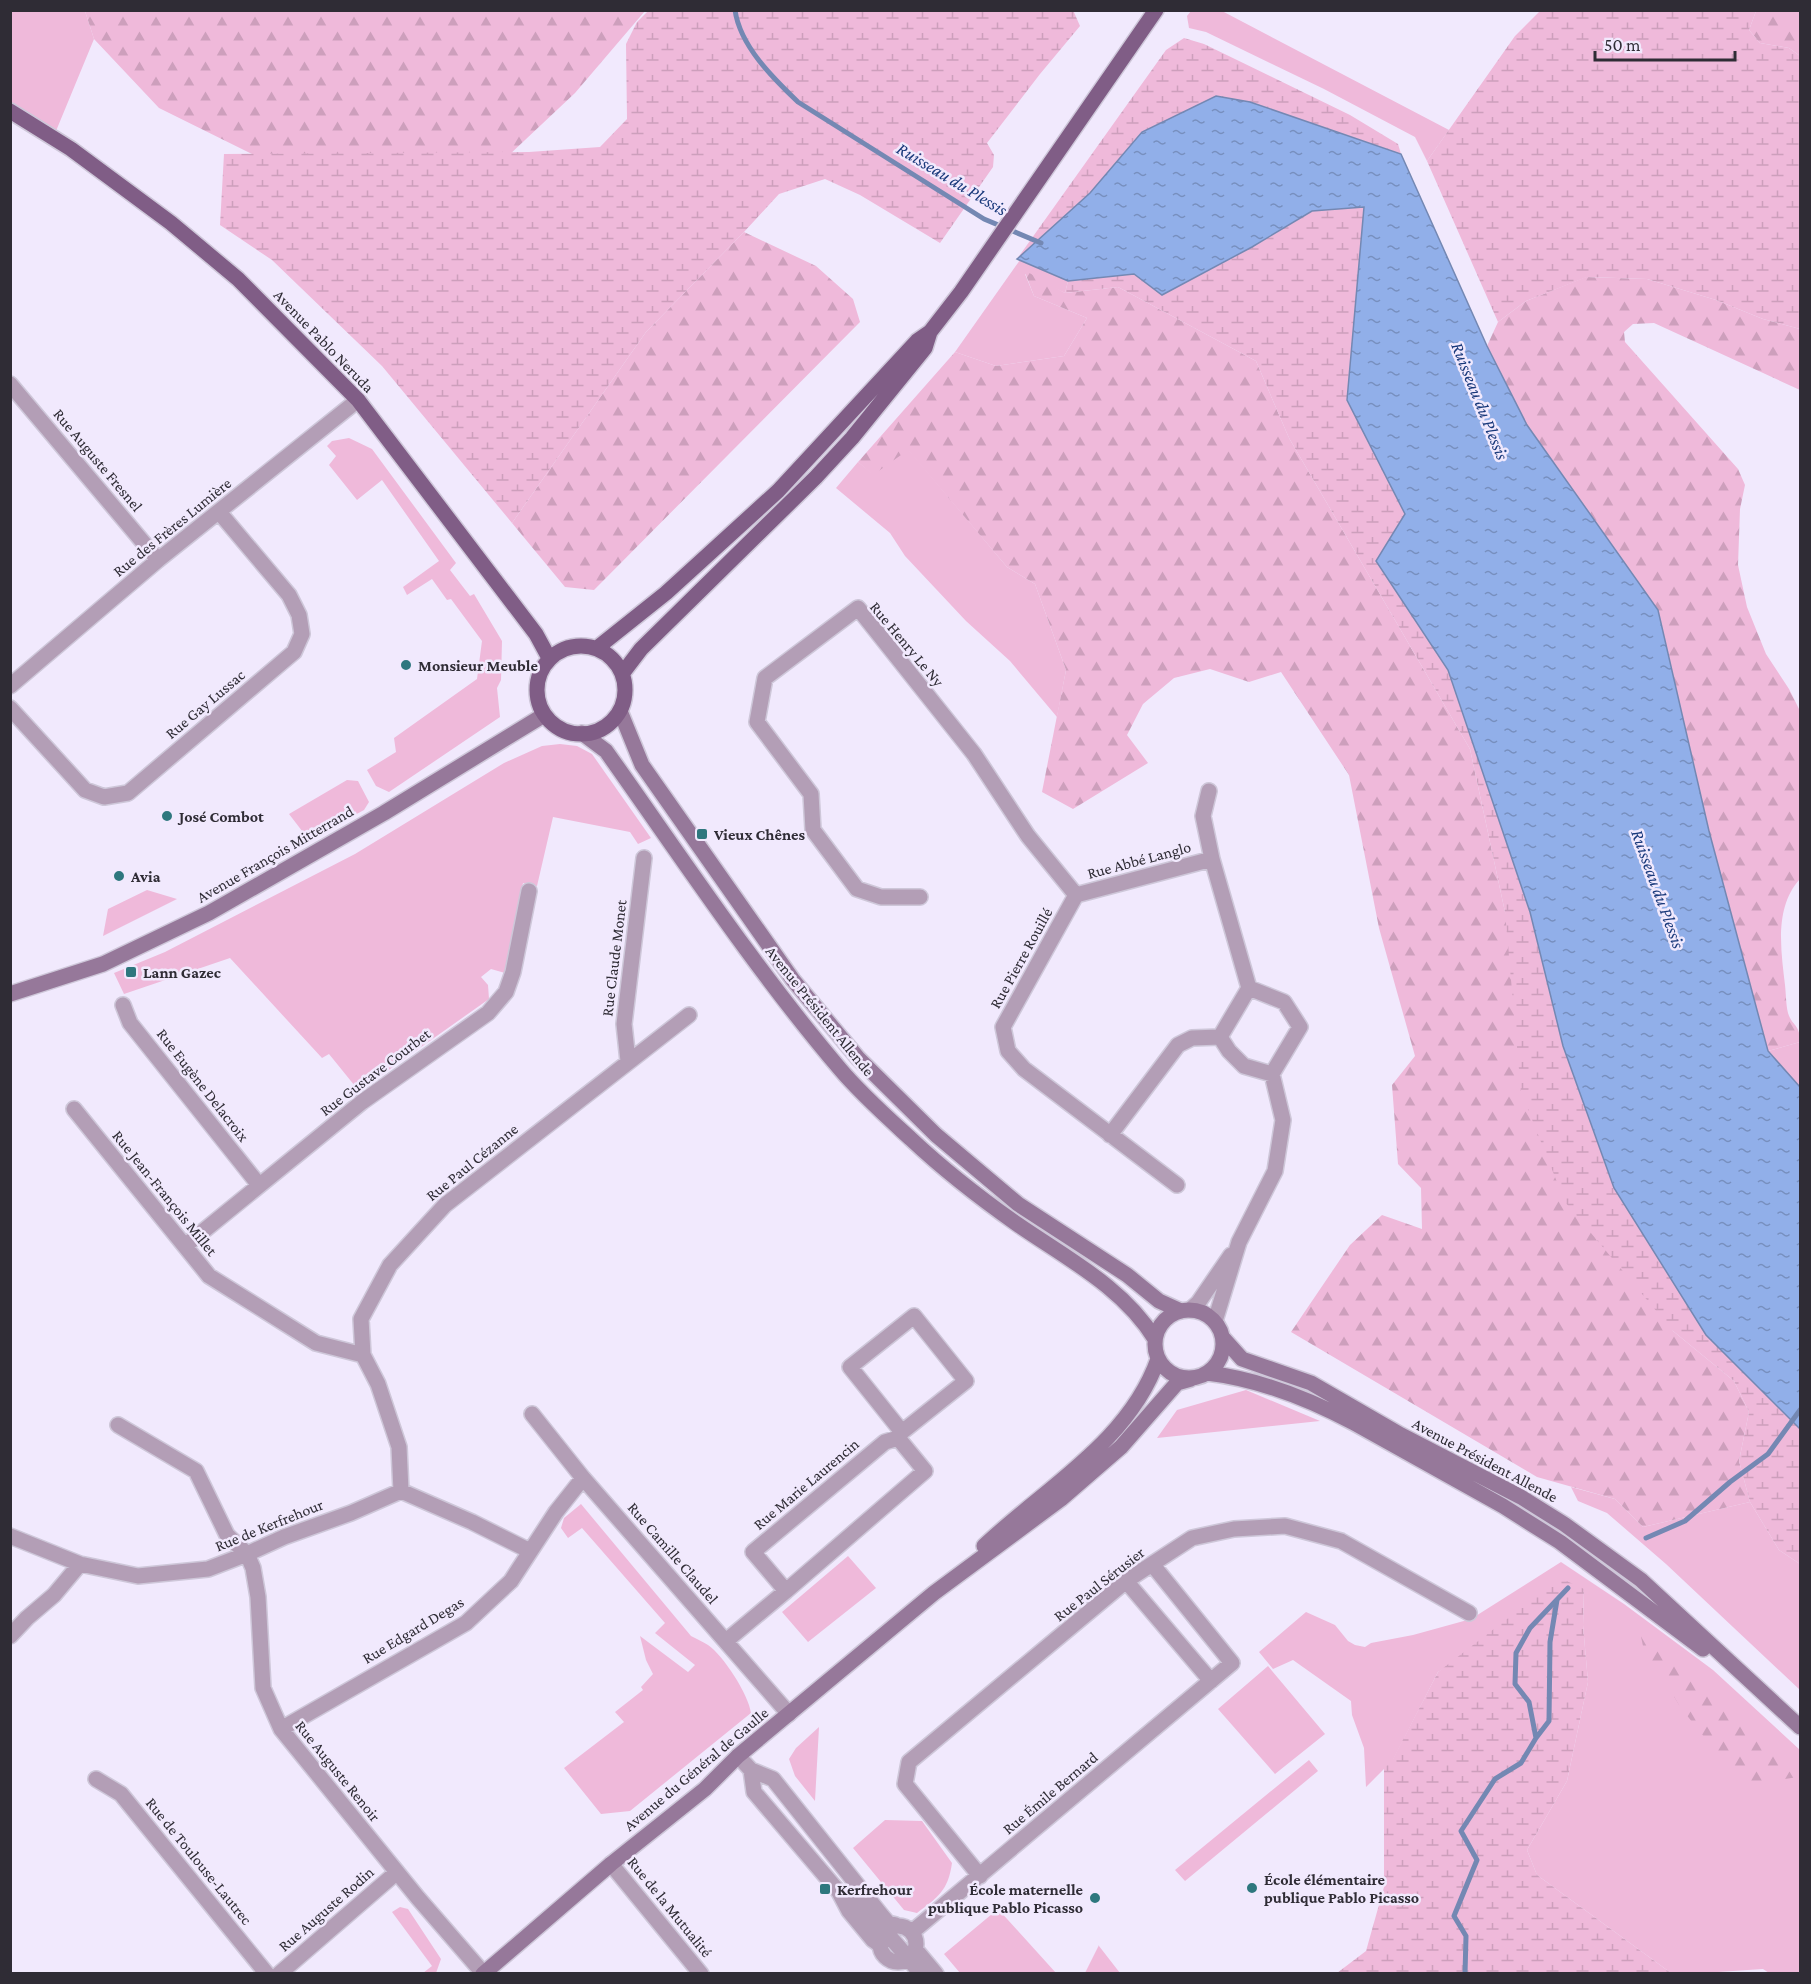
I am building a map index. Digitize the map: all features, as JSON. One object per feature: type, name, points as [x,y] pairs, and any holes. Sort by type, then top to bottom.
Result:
[{"type":"main road","points":[[597,648],[666,593],[778,491],[917,341],[930,332],[961,292],[1156,10]]},
{"type":"main road","name":"Avenue Pablo Neruda","points":[[10,111],[71,149],[171,223],[238,279],[358,400],[536,634],[549,658]]},
{"type":"main road","points":[[622,674],[641,649],[816,477],[852,438],[925,348],[930,332]]},
{"type":"main road","points":[[578,645],[597,648],[610,656],[622,674],[626,693],[620,711],[607,726],[591,733],[571,733],[557,728],[544,715],[537,697],[538,676],[549,658],[563,649],[578,645]]},
{"type":"main road","name":"Avenue Président Allende","points":[[620,711],[642,765],[793,980],[858,1058],[936,1135],[1018,1204],[1127,1275],[1159,1301],[1185,1310]]},
{"type":"main road","name":"Avenue François Mitterrand","points":[[10,994],[103,964],[209,913],[384,813],[544,715]]},
{"type":"main road","name":"Avenue Président Allende","points":[[582,733],[606,751],[721,914],[841,1071],[958,1181],[1104,1283],[1144,1321],[1155,1339]]},
{"type":"main road","points":[[1185,1310],[1207,1314],[1215,1320],[1224,1340],[1224,1350],[1220,1360],[1207,1373],[1191,1379],[1179,1377],[1168,1371],[1158,1359],[1155,1348],[1158,1328],[1165,1319],[1185,1310]]},
{"type":"main road","name":"Avenue Président Allende","points":[[1224,1340],[1242,1359],[1311,1383],[1401,1436],[1521,1497],[1564,1524],[1641,1580],[1800,1727]]},
{"type":"main road","name":"Avenue du Général de Gaulle","points":[[934,1593],[1002,1528],[1102,1445],[1130,1413],[1151,1378],[1158,1359]]},
{"type":"main road","name":"Avenue Président Allende","points":[[1207,1373],[1230,1376],[1291,1394],[1330,1410],[1503,1506],[1560,1542],[1764,1693]]},
{"type":"main road","name":"Avenue du Général de Gaulle","points":[[483,1973],[611,1864],[705,1789],[738,1756],[934,1593],[1061,1499],[1120,1447],[1177,1383],[1191,1379]]},
{"type":"street","name":"Rue Auguste Fresnel","points":[[10,384],[158,560]]},
{"type":"street","name":"Rue des Frères Lumière","points":[[10,686],[158,560],[358,400]]},
{"type":"street","name":"Rue Gay Lussac","points":[[10,708],[85,790],[104,797],[128,793],[294,652],[302,634],[299,615],[289,595],[219,512]]},
{"type":"street","name":"Rue Henry Le Ny","points":[[920,897],[881,897],[857,889],[813,830],[811,794],[757,722],[765,678],[858,608],[974,754],[1028,836],[1076,895]]},
{"type":"street","name":"Rue Abbé Langlo","points":[[1209,791],[1203,816],[1212,859],[1249,988]]},
{"type":"street","name":"Rue Claude Monet","points":[[628,1061],[624,1024],[644,858]]},
{"type":"street","name":"Rue Abbé Langlo","points":[[1076,895],[1212,859]]},
{"type":"street","name":"Rue Gustave Courbet","points":[[185,1246],[362,1102],[488,1013],[506,992],[513,972],[529,891]]},
{"type":"street","name":"Rue Pierre Rouillé","points":[[1076,895],[1003,1027],[1008,1051],[1024,1070],[1177,1185]]},
{"type":"street","points":[[1185,1310],[1198,1303],[1239,1242],[1275,1171],[1283,1120],[1272,1074],[1299,1027],[1284,1002],[1249,988],[1220,1036]]},
{"type":"street","name":"Rue Eugène Delacroix","points":[[123,1005],[130,1023],[259,1185]]},
{"type":"street","name":"Rue Paul Cézanne","points":[[401,1491],[399,1447],[378,1384],[363,1355],[361,1319],[390,1265],[445,1205],[688,1015]]},
{"type":"street","points":[[1110,1135],[1178,1045],[1192,1038],[1220,1036]]},
{"type":"street","points":[[1220,1036],[1229,1051],[1244,1066],[1272,1074]]},
{"type":"street","name":"Rue Jean-François Millet","points":[[74,1109],[209,1276],[316,1343],[363,1355]]},
{"type":"street","points":[[1215,1320],[1239,1242]]},
{"type":"street","name":"Rue Marie Laurencin","points":[[726,1641],[786,1592],[925,1471],[900,1435],[850,1367],[914,1316],[966,1381],[900,1435],[885,1442],[753,1552],[786,1592]]},
{"type":"street","name":"Rue Camille Claudel","points":[[532,1414],[583,1478],[789,1714]]},
{"type":"street","points":[[118,1425],[196,1471],[228,1535],[247,1554]]},
{"type":"street","name":"Rue Edgard Degas","points":[[280,1729],[466,1623],[511,1581],[556,1512],[583,1478]]},
{"type":"street","points":[[401,1491],[472,1522],[530,1551]]},
{"type":"street","name":"Rue de Kerfrehour","points":[[10,1536],[80,1564],[138,1576],[208,1569],[401,1491]]},
{"type":"street","name":"Rue Paul Sérusier","points":[[980,1876],[905,1784],[909,1762],[1126,1581],[1192,1538],[1234,1529],[1285,1526],[1341,1541],[1469,1613]]},
{"type":"street","name":"Rue Auguste Renoir","points":[[247,1554],[253,1568],[258,1597],[263,1688],[280,1729],[483,1973]]},
{"type":"street","points":[[10,1636],[54,1595],[80,1564]]},
{"type":"street","name":"Rue Émile Bernard","points":[[912,1932],[1232,1663],[1152,1564]]},
{"type":"street","points":[[1126,1581],[1211,1680]]},
{"type":"street","points":[[738,1756],[751,1770],[772,1779],[888,1923],[884,1931],[873,1940],[849,1911],[838,1892],[754,1792],[751,1770]]},
{"type":"street","name":"Rue de Toulouse-Lautrec","points":[[96,1779],[121,1794],[267,1974]]},
{"type":"street","name":"Rue de la Mutualité","points":[[611,1864],[701,1974]]},
{"type":"street","name":"Rue Auguste Rodin","points":[[279,1974],[397,1872]]},
{"type":"street","points":[[838,1892],[860,1906],[912,1965],[936,1974]]},
{"type":"street","points":[[865,1895],[884,1931]]},
{"type":"street","points":[[884,1931],[903,1927],[912,1932],[915,1938],[912,1965]]},
{"type":"green space","points":[[1073,10],[1080,26],[987,143],[994,155],[993,167],[940,243],[860,195],[825,179],[779,194],[646,332],[512,523],[382,366],[272,260],[220,225],[224,154],[529,152],[600,147],[627,119],[626,44],[637,22],[648,11]]},
{"type":"green space","points":[[11,11],[85,11],[94,39],[56,131],[11,105]]},
{"type":"green space","points":[[85,11],[645,11],[575,93],[491,172],[286,171],[159,108],[94,39]]},
{"type":"green space","points":[[1191,11],[1222,11],[1449,130],[1427,161],[1415,137],[1324,89],[1206,32],[1189,28],[1187,16]]},
{"type":"green space","points":[[1540,11],[1756,11],[1749,30],[1760,43],[1789,48],[1800,56],[1800,329],[1763,319],[1716,300],[1647,279],[1587,277],[1526,301],[1498,322],[1427,161],[1515,36]]},
{"type":"green space","points":[[1756,11],[1800,11],[1800,56],[1789,48],[1760,43],[1749,30]]},
{"type":"green space","points":[[1184,38],[1204,44],[1350,115],[1398,144],[1401,154],[1250,102],[1142,132],[1090,193],[1017,259],[1166,50]]},
{"type":"green space","points":[[1364,207],[1347,400],[1405,514],[1377,561],[1448,670],[1530,912],[1563,1046],[1706,1335],[1800,1429],[1800,1564],[1779,1550],[1750,1502],[1739,1461],[1749,1412],[1734,1381],[1673,1331],[1565,1202],[1521,1092],[1505,912],[1470,749],[1289,438],[1256,361],[1118,287],[1065,293],[1068,281],[1134,274],[1252,247],[1312,211]]},
{"type":"green space","points":[[744,232],[816,266],[853,299],[860,322],[594,590],[565,587],[512,523],[646,332]]},
{"type":"green space","points":[[1020,260],[1068,281],[1065,293],[1025,274],[1034,296],[1087,318],[1064,356],[996,366],[955,352]]},
{"type":"green space","points":[[1024,270],[1065,293],[1118,287],[1256,361],[1289,438],[1470,749],[1505,912],[1673,1331],[1734,1381],[1749,1412],[1739,1461],[1750,1502],[1643,1527],[1615,1499],[1537,1477],[1291,1332],[1350,1245],[1382,1215],[1422,1229],[1421,1188],[1398,1164],[1392,1085],[1415,1056],[1379,928],[1349,775],[1281,672],[1249,682],[1210,669],[1174,678],[1143,704],[1127,735],[1148,763],[1073,809],[1042,792],[1066,670],[1035,584],[1007,567],[908,450],[873,475],[858,462],[955,352],[996,366],[1064,356],[1087,318],[1034,296]]},
{"type":"green space","points":[[1586,277],[1647,279],[1716,300],[1763,319],[1800,329],[1800,390],[1654,323],[1633,324],[1624,332],[1625,342],[1738,469],[1745,485],[1740,509],[1738,565],[1747,607],[1766,654],[1789,689],[1800,711],[1800,879],[1786,903],[1781,944],[1787,1010],[1799,1032],[1800,1042],[1768,1051],[1709,831],[1658,610],[1527,425],[1487,346],[1498,322],[1526,301]]},
{"type":"green space","points":[[349,438],[372,449],[456,563],[450,570],[470,596],[474,594],[502,641],[501,680],[497,688],[500,717],[389,792],[376,786],[367,770],[396,752],[394,738],[477,679],[482,641],[451,599],[447,600],[432,579],[407,595],[403,587],[439,561],[382,480],[357,500],[329,465],[336,456],[327,446],[332,441]]},
{"type":"green space","points":[[908,449],[1007,567],[1035,584],[1066,670],[1057,717],[1010,661],[966,621],[905,556],[890,533],[836,488],[858,462],[873,474]]},
{"type":"green space","points":[[560,744],[577,746],[592,754],[651,838],[638,844],[630,832],[553,817],[537,886],[523,883],[505,973],[491,969],[481,977],[488,985],[489,999],[359,1091],[329,1054],[322,1058],[230,958],[124,994],[114,973],[165,952],[355,854],[504,763],[542,746]]},
{"type":"green space","points":[[347,780],[358,781],[369,802],[364,810],[309,840],[289,814]]},
{"type":"green space","points":[[147,890],[177,899],[103,936],[108,909]]},
{"type":"green space","points":[[1800,1042],[1800,1087],[1768,1051]]},
{"type":"green space","points":[[1246,1390],[1320,1421],[1157,1438],[1177,1410]]},
{"type":"green space","points":[[1571,1487],[1615,1499],[1643,1527],[1750,1502],[1779,1550],[1800,1564],[1800,1690],[1666,1564],[1607,1513],[1578,1501]]},
{"type":"green space","points":[[581,1504],[691,1636],[708,1645],[721,1657],[746,1696],[751,1713],[630,1811],[601,1814],[564,1768],[624,1722],[615,1712],[643,1690],[641,1687],[653,1674],[646,1660],[640,1636],[688,1672],[695,1665],[655,1633],[665,1623],[582,1528],[568,1538],[561,1528],[564,1518]]},
{"type":"green space","points":[[848,1556],[876,1588],[808,1642],[782,1612]]},
{"type":"green space","points":[[1561,1562],[1624,1604],[1713,1670],[1800,1750],[1800,1973],[1769,1973],[1763,1969],[1671,1973],[1537,1875],[1527,1850],[1567,1781],[1588,1682],[1583,1625],[1584,1589],[1438,1672],[1393,1760],[1366,1787],[1364,1748],[1352,1715],[1351,1701],[1293,1660],[1273,1669],[1259,1652],[1306,1612],[1335,1625],[1348,1641],[1365,1647],[1371,1643],[1413,1635],[1471,1619]]},
{"type":"green space","points":[[1560,1578],[1584,1589],[1583,1625],[1588,1682],[1567,1781],[1527,1850],[1537,1875],[1671,1973],[1337,1973],[1366,1951],[1384,1887],[1384,1768],[1393,1759],[1438,1672]]},
{"type":"green space","points":[[1638,1622],[1695,1671],[1745,1726],[1800,1767],[1800,1780],[1798,1777],[1752,1784],[1720,1757],[1681,1708],[1643,1646]]},
{"type":"green space","points":[[1268,1666],[1325,1734],[1275,1774],[1218,1709]]},
{"type":"green space","points":[[819,1727],[815,1801],[795,1776],[789,1759],[796,1748]]},
{"type":"green space","points":[[1309,1760],[1318,1771],[1185,1881],[1175,1870]]},
{"type":"green space","points":[[885,1820],[922,1821],[952,1863],[945,1887],[917,1913],[904,1910],[853,1848]]},
{"type":"green space","points":[[400,1907],[408,1909],[441,1959],[436,1973],[423,1973],[432,1966],[392,1912]]},
{"type":"green space","points":[[998,1909],[1056,1973],[960,1973],[944,1954]]},
{"type":"green space","points":[[1099,1946],[1120,1973],[1085,1973]]},
{"type":"water","points":[[1216,96],[1250,102],[1401,154],[1487,346],[1527,425],[1658,610],[1709,831],[1768,1051],[1800,1087],[1800,1429],[1706,1335],[1614,1188],[1563,1046],[1530,912],[1448,670],[1376,561],[1405,514],[1347,400],[1364,207],[1312,211],[1252,247],[1162,295],[1134,274],[1068,281],[1017,259],[1090,193],[1142,132]]},
{"type":"waterway","name":"Ruisseau du Plessis","points":[[735,10],[743,36],[751,49],[768,72],[798,102],[984,219],[1041,243]]},
{"type":"waterway","points":[[1646,1538],[1685,1521],[1730,1482],[1768,1454],[1800,1410]]},
{"type":"waterway","points":[[1465,1974],[1466,1936],[1454,1916],[1477,1860],[1461,1831],[1495,1779],[1521,1763],[1536,1738],[1529,1702],[1515,1684],[1516,1653],[1530,1628],[1568,1588]]},
{"type":"waterway","points":[[1536,1738],[1549,1721],[1550,1642],[1557,1600]]},
{"type":"place","name":"Monsieur Meuble","points":[[406,665]]},
{"type":"place","name":"José Combot","points":[[167,816]]},
{"type":"place","name":"Vieux Chênes","points":[[702,834]]},
{"type":"place","name":"Avia","points":[[119,876]]},
{"type":"place","name":"Lann Gazec","points":[[131,972]]},
{"type":"place","name":"École élémentaire publique Pablo Picasso","points":[[1252,1888]]},
{"type":"place","name":"Kerfrehour","points":[[825,1889]]},
{"type":"place","name":"École maternelle publique Pablo Picasso","points":[[1095,1898]]}]
